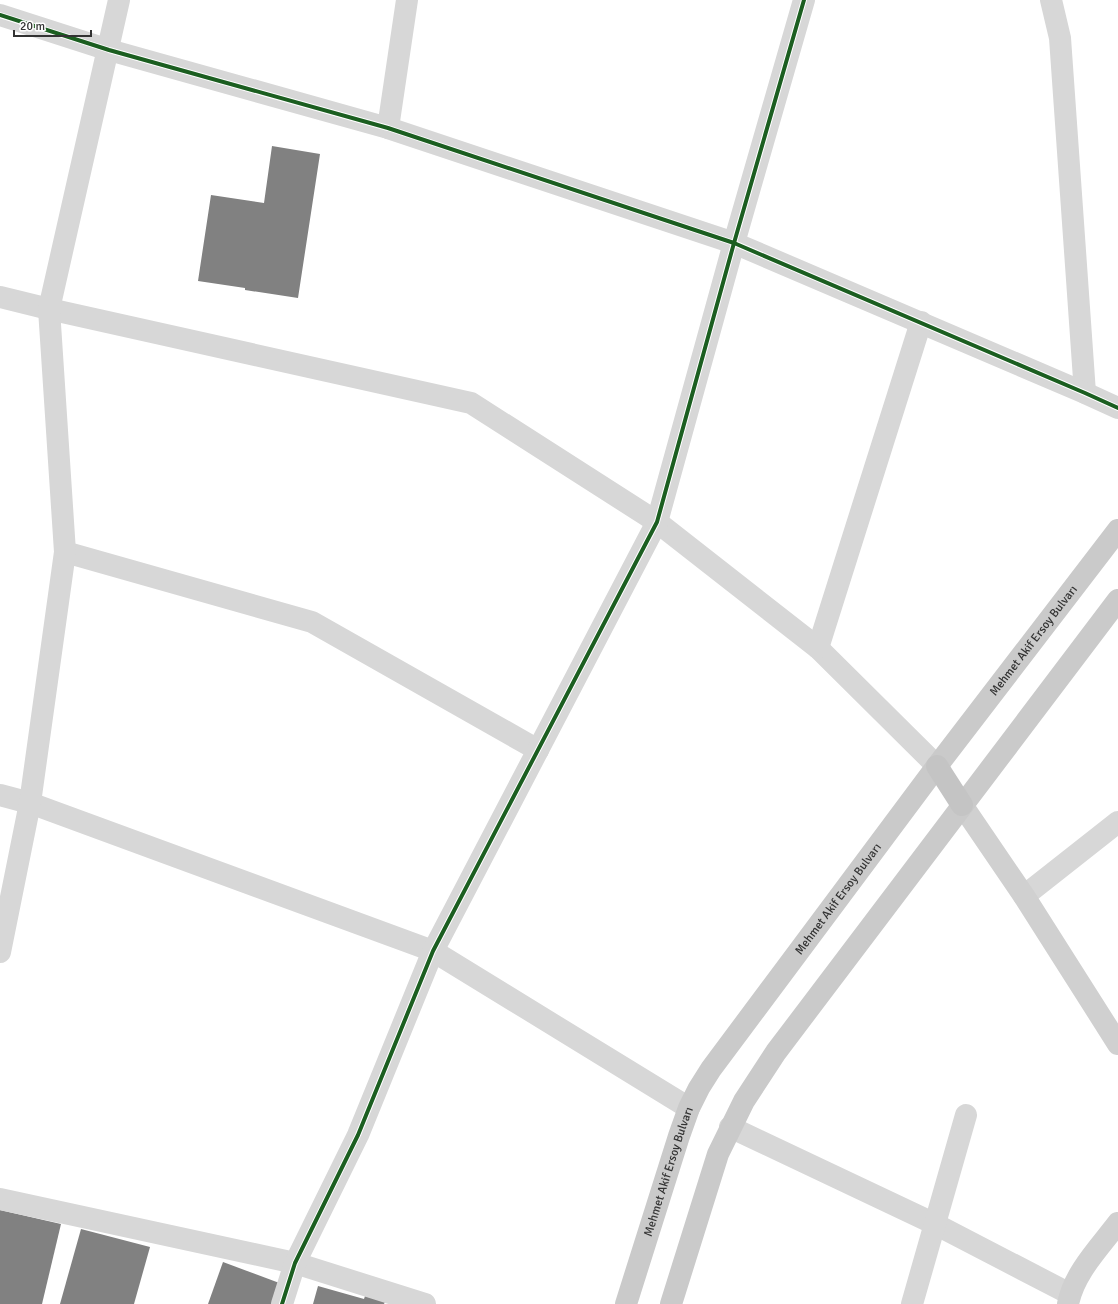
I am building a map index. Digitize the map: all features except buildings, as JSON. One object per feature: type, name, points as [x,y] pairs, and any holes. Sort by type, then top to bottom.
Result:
[{"type":"highway","points":[[937,766],[962,805]]},
{"type":"main road","name":"Mehmet Akif Ersoy Bulvarı","points":[[626,1304],[689,1108],[711,1070],[937,766],[1118,530]]},
{"type":"main road","points":[[671,1304],[718,1154],[744,1101],[776,1052],[1118,600]]},
{"type":"street","points":[[0,952],[30,803],[65,552],[49,309],[109,50],[119,0]]},
{"type":"street","points":[[388,128],[407,0]]},
{"type":"street","points":[[282,1304],[295,1263],[358,1136],[433,951],[657,522],[734,242],[804,0]]},
{"type":"street","points":[[1051,0],[1060,38],[1085,393]]},
{"type":"street","points":[[0,15],[109,50],[388,128],[734,242],[1118,408]]},
{"type":"street","points":[[0,297],[471,403],[657,522],[818,648],[937,766]]},
{"type":"street","points":[[818,648],[921,322]]},
{"type":"street","points":[[65,552],[312,622],[538,750]]},
{"type":"street","points":[[0,795],[30,803],[433,951],[689,1108]]},
{"type":"street","points":[[962,805],[1024,896],[1118,1044]]},
{"type":"street","points":[[1024,896],[1118,822]]},
{"type":"street","points":[[912,1304],[966,1115]]},
{"type":"street","points":[[730,1127],[935,1224],[1069,1299],[1086,1265],[1118,1224]]},
{"type":"street","points":[[0,1199],[295,1263],[425,1304]]},
{"type":"cycle path","points":[[282,1304],[295,1263],[358,1135],[433,951],[657,522],[734,243],[804,0]]},
{"type":"cycle path","points":[[0,15],[109,50],[388,128],[734,243],[1118,408]]}]
